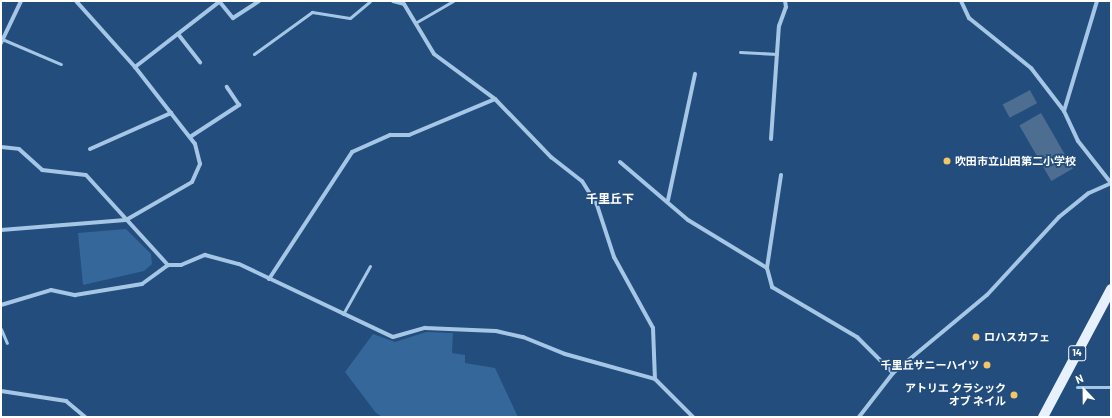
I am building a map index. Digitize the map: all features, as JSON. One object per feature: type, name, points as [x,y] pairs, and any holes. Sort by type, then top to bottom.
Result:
[{"type":"main road","name":"14","points":[[1043,417],[1111,289]]},
{"type":"street","points":[[1,41],[21,1]]},
{"type":"street","points":[[1,230],[126,220],[192,182],[200,164],[195,144],[190,137],[135,67],[76,1]]},
{"type":"street","points":[[135,67],[219,2],[233,18],[259,1]]},
{"type":"street","points":[[393,1],[404,4],[434,54],[495,99],[551,157],[582,181],[597,205],[614,257],[654,328],[655,379]]},
{"type":"street","points":[[771,139],[778,26],[786,7],[785,1]]},
{"type":"street","points":[[859,417],[893,373],[986,295],[1059,216],[1089,193],[1111,183],[1078,141],[1064,111],[1032,68],[969,18],[961,1]]},
{"type":"street","points":[[1064,111],[1097,1]]},
{"type":"street","points":[[178,34],[200,62]]},
{"type":"street","points":[[668,200],[695,74]]},
{"type":"street","points":[[190,137],[239,105],[227,87]]},
{"type":"street","points":[[269,279],[352,152],[390,135],[409,135],[495,99]]},
{"type":"street","points":[[90,149],[171,113]]},
{"type":"street","points":[[1,147],[19,149],[42,170],[86,175],[168,265]]},
{"type":"street","points":[[620,162],[668,200],[688,220],[768,268]]},
{"type":"street","points":[[781,176],[768,268],[772,287],[857,337],[893,373]]},
{"type":"street","points":[[1,305],[51,290],[74,294],[142,284],[168,265],[181,265],[205,255],[239,264],[394,337],[425,328],[503,333],[523,337],[565,354],[655,379],[693,417]]},
{"type":"street","points":[[1,390],[66,401],[85,417]]},
{"type":"lane","points":[[254,54],[312,12],[350,18],[370,1]]},
{"type":"lane","points":[[415,23],[452,1]]},
{"type":"lane","points":[[1,41],[61,64]]},
{"type":"lane","points":[[740,52],[777,54]]},
{"type":"lane","points":[[343,314],[370,266]]},
{"type":"lane","points":[[1,329],[7,343]]},
{"type":"lane","points":[[1077,387],[1111,387]]},
{"type":"shaded area","points":[[1030,90],[1037,103],[1010,118],[1003,105]]},
{"type":"shaded area","points":[[1041,113],[1073,168],[1051,181],[1019,126]]},
{"type":"shaded area","points":[[126,229],[151,254],[152,264],[144,271],[83,285],[78,233]]},
{"type":"shaded area","points":[[426,332],[453,333],[452,353],[465,355],[465,363],[495,368],[518,417],[382,417],[376,413],[345,372],[373,334],[395,342]]},
{"type":"place","name":"吹田市立山田第二小学校","points":[[947,161]]},
{"type":"place","name":"ロハスカフェ","points":[[976,337]]},
{"type":"place","name":"千里丘サニーハイツ","points":[[987,365]]},
{"type":"place","name":"アトリエ クラシック オブ ネイル","points":[[1014,395]]},
{"type":"district","name":"千里丘下","points":[[610,199]]}]
